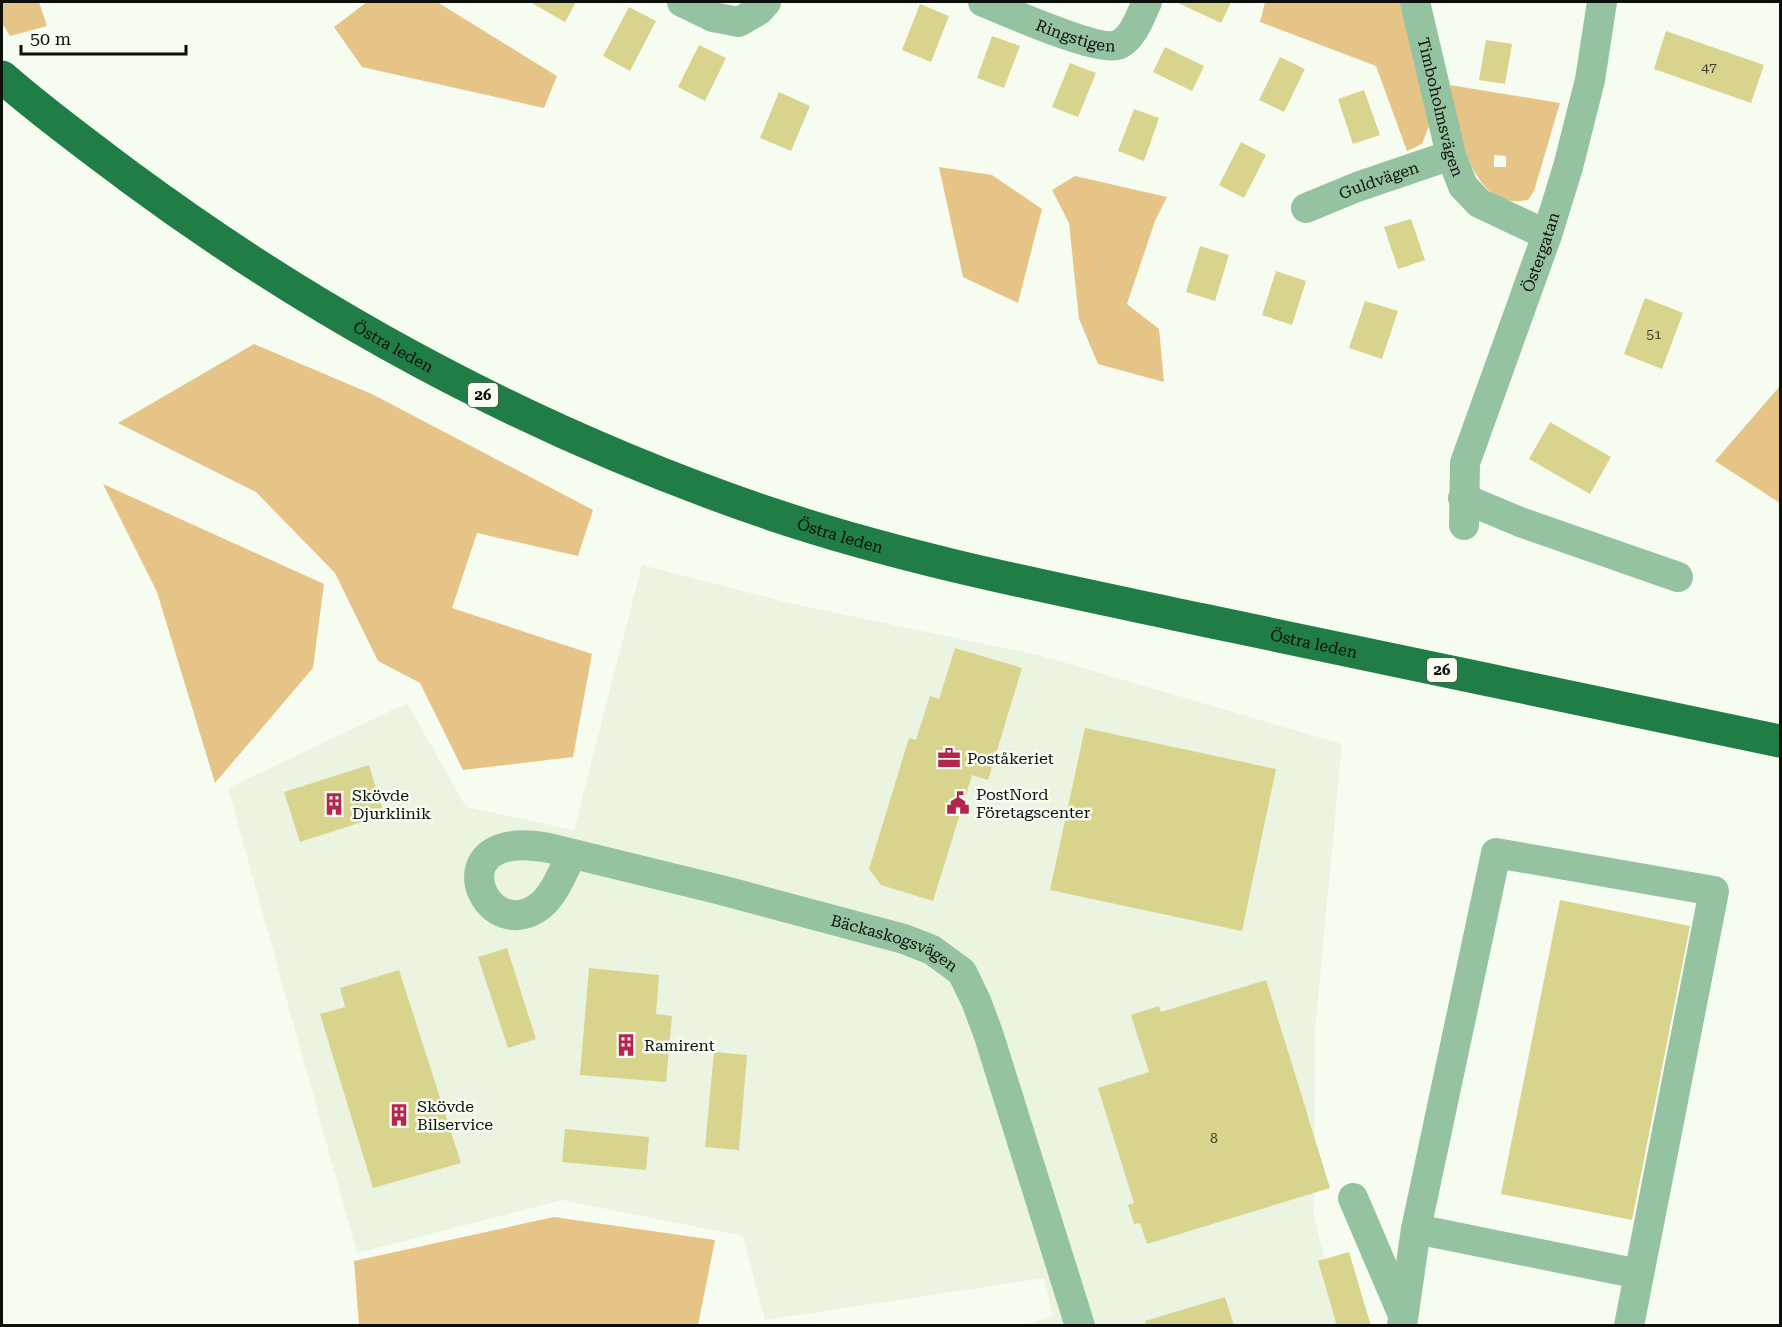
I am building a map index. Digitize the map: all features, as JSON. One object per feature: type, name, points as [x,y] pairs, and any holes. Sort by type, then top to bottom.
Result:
[{"type":"highway","name":"Östra leden","points":[[2,76],[39,109],[203,231],[331,314],[478,393],[628,462],[773,515],[936,562],[1780,741]]},
{"type":"street","points":[[682,2],[713,18],[739,22],[759,10],[766,2]]},
{"type":"street","name":"Ringstigen","points":[[983,2],[1095,45],[1117,45],[1130,36],[1147,2]]},
{"type":"street","name":"Timboholmsvägen","points":[[1415,2],[1451,155],[1463,186],[1479,203],[1547,235]]},
{"type":"street","name":"Östergatan","points":[[1602,2],[1590,80],[1547,235],[1465,463],[1464,511],[1520,522],[1678,577]]},
{"type":"street","name":"Guldvägen","points":[[1306,208],[1357,187],[1451,155]]},
{"type":"street","points":[[1402,1320],[1416,1229],[1496,853],[1714,891],[1629,1326]]},
{"type":"street","name":"Bäckaskogsvägen","points":[[572,854],[721,890],[904,939],[932,950],[962,972],[988,1032],[1080,1326]]},
{"type":"street","points":[[1353,1198],[1402,1320]]},
{"type":"street","points":[[1416,1229],[1640,1274]]},
{"type":"shaded area","points":[[2,2],[39,2],[47,26],[10,36],[2,23]]},
{"type":"shaded area","points":[[367,2],[437,2],[557,76],[544,108],[362,67],[334,27]]},
{"type":"shaded area","points":[[1265,2],[1406,2],[1432,118],[1422,144],[1407,151],[1376,66],[1260,22]]},
{"type":"shaded area","points":[[1450,85],[1560,103],[1534,191],[1528,200],[1508,200],[1492,193],[1480,180],[1463,143]],"holes":[[[1494,155],[1506,156],[1506,167],[1494,167]]]},
{"type":"shaded area","points":[[939,167],[992,175],[1042,209],[1018,303],[963,277]]},
{"type":"shaded area","points":[[1075,176],[1167,197],[1155,221],[1127,304],[1159,329],[1164,382],[1098,364],[1079,319],[1069,223],[1052,190]]},
{"type":"shaded area","points":[[254,344],[374,395],[593,510],[578,556],[477,533],[452,608],[592,654],[573,757],[463,770],[420,683],[378,661],[335,573],[256,492],[118,423]]},
{"type":"shaded area","points":[[1780,386],[1780,503],[1715,461]]},
{"type":"shaded area","points":[[103,484],[324,584],[313,668],[215,783],[157,592]]},
{"type":"shaded area","points":[[642,565],[793,604],[1042,656],[1342,744],[1315,1030],[1314,1218],[1342,1325],[1025,1325],[1053,1316],[1044,1278],[765,1320],[743,1236],[562,1200],[357,1253],[228,788],[407,703],[466,807],[574,830]]},
{"type":"shaded area","points":[[554,1217],[715,1240],[698,1325],[359,1325],[354,1261]]},
{"type":"building","points":[[530,2],[576,2],[565,22]]},
{"type":"building","points":[[1176,2],[1231,2],[1221,23]]},
{"type":"building","points":[[920,4],[949,16],[931,62],[902,50]]},
{"type":"building","points":[[629,7],[656,21],[630,71],[603,56]]},
{"type":"building","points":[[1666,31],[1764,65],[1751,103],[1654,69]]},
{"type":"building","points":[[992,36],[1020,46],[1004,88],[977,78]]},
{"type":"building","points":[[1486,40],[1512,44],[1505,84],[1479,80]]},
{"type":"building","points":[[699,45],[726,58],[705,101],[678,87]]},
{"type":"building","points":[[1165,47],[1204,66],[1192,91],[1153,72]]},
{"type":"building","points":[[1280,57],[1305,69],[1284,112],[1259,100]]},
{"type":"building","points":[[1070,63],[1096,73],[1078,117],[1052,107]]},
{"type":"building","points":[[1364,90],[1380,135],[1353,144],[1338,99]]},
{"type":"building","points":[[779,92],[810,106],[791,151],[760,138]]},
{"type":"building","points":[[1134,109],[1159,118],[1144,161],[1118,151]]},
{"type":"building","points":[[1241,142],[1266,155],[1244,198],[1219,185]]},
{"type":"building","points":[[1411,219],[1425,260],[1398,269],[1384,227]]},
{"type":"building","points":[[1200,246],[1229,255],[1215,301],[1186,292]]},
{"type":"building","points":[[1276,271],[1306,281],[1292,325],[1262,315]]},
{"type":"building","points":[[1645,298],[1683,313],[1662,369],[1624,354]]},
{"type":"building","points":[[1365,301],[1398,311],[1382,359],[1349,348]]},
{"type":"building","points":[[1550,422],[1611,457],[1590,494],[1529,459]]},
{"type":"building","name":"Poståkeriet","points":[[955,648],[1022,668],[988,780],[972,775],[933,901],[881,885],[869,869],[909,738],[916,740],[930,696],[939,699]]},
{"type":"building","points":[[1085,728],[1276,769],[1242,931],[1050,890]]},
{"type":"building","name":"Skövde Djurklinik","points":[[369,765],[384,815],[300,842],[284,792]]},
{"type":"building","points":[[1560,900],[1690,926],[1632,1220],[1501,1194]]},
{"type":"building","points":[[507,948],[536,1039],[508,1048],[478,957]]},
{"type":"building","name":"Ramirent","points":[[589,968],[659,975],[656,1014],[672,1016],[666,1082],[580,1075]]},
{"type":"building","name":"Skövde Bilservice","points":[[399,970],[461,1163],[373,1188],[320,1014],[345,1007],[340,988]]},
{"type":"building","points":[[1266,980],[1330,1188],[1147,1244],[1140,1223],[1134,1224],[1128,1205],[1134,1203],[1098,1088],[1149,1072],[1131,1015],[1159,1006],[1161,1012]]},
{"type":"building","points":[[714,1052],[747,1055],[739,1150],[705,1147]]},
{"type":"building","points":[[565,1129],[649,1137],[646,1170],[562,1162]]},
{"type":"building","points":[[1349,1252],[1371,1326],[1337,1326],[1318,1261]]},
{"type":"building","points":[[1225,1297],[1234,1326],[1146,1326],[1145,1321]]},
{"type":"place","name":"Poståkeriet","points":[[949,758]]},
{"type":"place","name":"PostNord Företagscenter","points":[[958,803]]},
{"type":"place","name":"Skövde Djurklinik","points":[[334,804]]},
{"type":"place","name":"Ramirent","points":[[626,1045]]},
{"type":"place","name":"Skövde Bilservice","points":[[399,1115]]}]
